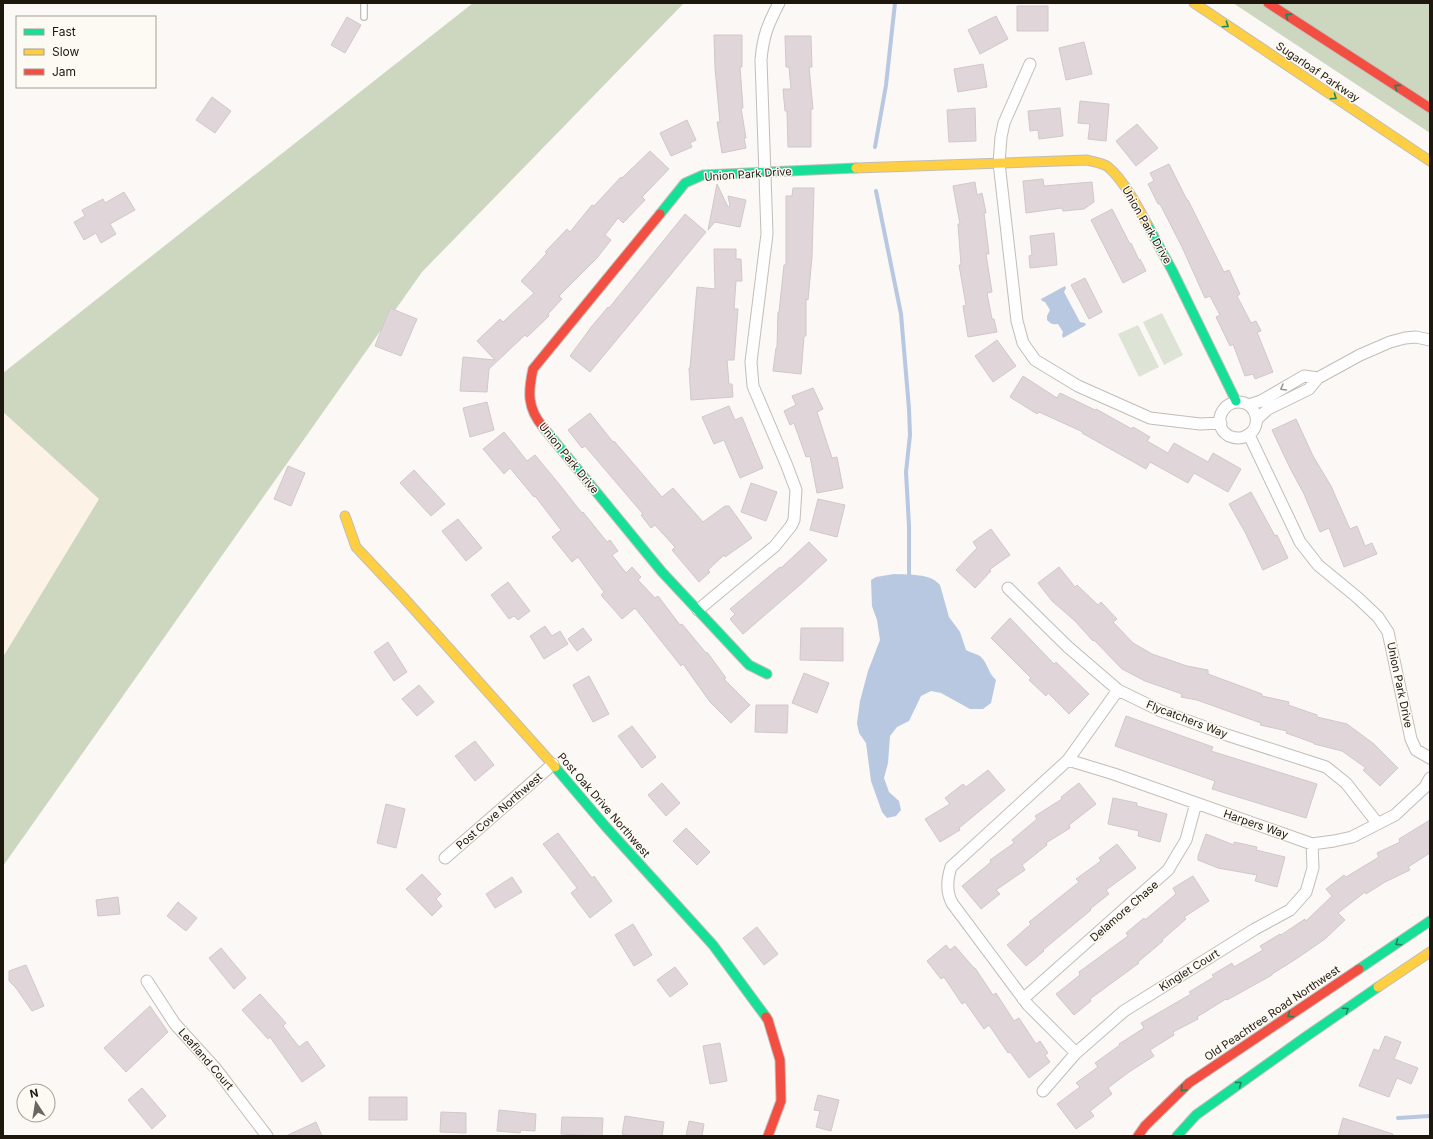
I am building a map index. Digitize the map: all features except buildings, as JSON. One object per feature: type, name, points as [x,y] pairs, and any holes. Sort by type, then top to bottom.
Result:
[{"type":"street","points":[[698,610],[775,546],[794,520],[796,490],[753,386],[751,362],[767,234],[761,60],[762,42],[767,27],[779,3]]},
{"type":"street","name":"Sugarloaf Parkway","points":[[1194,3],[1430,161]]},
{"type":"street","points":[[1268,3],[1430,108]]},
{"type":"street","points":[[1030,64],[1004,123],[1001,137],[999,163],[1017,322],[1023,343],[1035,360],[1078,386],[1150,418],[1200,424],[1221,423]]},
{"type":"street","name":"Union Park Drive","points":[[767,674],[749,665],[662,572],[535,417],[531,406],[529,387],[533,369],[677,194],[685,182],[703,175],[900,166],[1087,160],[1107,166],[1119,179],[1138,206],[1172,270],[1236,402]]},
{"type":"street","points":[[1257,419],[1268,409],[1309,389],[1318,378],[1390,342],[1416,337],[1430,340]]},
{"type":"street","points":[[1249,405],[1261,401],[1304,376],[1318,378]]},
{"type":"street","points":[[1230,403],[1246,403],[1249,405],[1253,409],[1257,419],[1256,425],[1249,435],[1241,438],[1232,437],[1227,434],[1221,427],[1220,418],[1222,411],[1230,403]]},
{"type":"street","name":"Union Park Drive","points":[[1249,435],[1300,542],[1318,565],[1358,598],[1378,618],[1388,632],[1411,739],[1416,750],[1430,758]]},
{"type":"street","name":"Post Oak Drive Northwest","points":[[345,516],[356,547],[404,598],[553,764],[606,826],[713,945],[768,1020],[780,1060],[781,1101],[768,1136]]},
{"type":"street","name":"Flycatchers Way","points":[[1008,588],[1068,647],[1118,690],[1161,711],[1326,768],[1346,783],[1378,824]]},
{"type":"street","points":[[1076,1053],[1023,999],[952,902],[948,895],[947,879],[951,868],[1068,760],[1118,690]]},
{"type":"street","name":"Harpers Way","points":[[1068,760],[1312,844],[1352,837],[1395,815],[1425,787],[1430,778]]},
{"type":"street","name":"Post Cove Northwest","points":[[445,858],[553,764]]},
{"type":"street","name":"Delamore Chase","points":[[1023,999],[1168,870],[1186,840],[1196,803]]},
{"type":"street","name":"Kinglet Court","points":[[1043,1091],[1076,1053],[1124,1011],[1255,929],[1290,910],[1306,892],[1313,868],[1312,844]]},
{"type":"street","name":"Old Peachtree Road Northwest","points":[[1138,1136],[1145,1126],[1188,1083],[1430,921]]},
{"type":"street","points":[[1177,1136],[1196,1115],[1310,1034],[1430,952]]},
{"type":"street","name":"Leafland Court","points":[[147,981],[175,1024],[216,1069],[267,1136]]},
{"type":"lane","points":[[364,3],[364,17]]},
{"type":"shaded area","points":[[3,412],[99,499],[3,657]]},
{"type":"green space","points":[[473,3],[684,3],[422,272],[3,866],[3,657],[99,499],[3,412],[3,373]]},
{"type":"green space","points":[[1233,3],[1430,3],[1430,133]]},
{"type":"green space","points":[[1162,313],[1183,355],[1164,365],[1143,322]]},
{"type":"green space","points":[[1138,325],[1159,367],[1139,377],[1118,334]]},
{"type":"water","points":[[1065,286],[1066,288],[1064,292],[1080,322],[1085,323],[1086,325],[1063,338],[1063,332],[1058,324],[1052,324],[1047,320],[1050,310],[1041,299]]},
{"type":"water","points":[[894,574],[931,578],[940,585],[949,617],[960,632],[966,650],[981,657],[996,680],[991,703],[983,709],[970,709],[941,693],[931,691],[921,696],[909,721],[897,727],[890,736],[888,763],[884,778],[889,792],[899,801],[901,810],[896,816],[887,818],[882,812],[871,781],[866,743],[859,733],[857,723],[860,701],[868,671],[880,640],[877,620],[872,606],[871,580],[876,577]]},
{"type":"waterway","points":[[875,147],[886,85],[895,3]]},
{"type":"waterway","points":[[876,191],[901,314],[910,435],[906,472],[909,526],[909,575]]},
{"type":"waterway","points":[[1398,1118],[1430,1116]]},
{"type":"traffic: fast","points":[[660,214],[685,183],[703,175],[856,168]]},
{"type":"traffic: fast","points":[[1147,224],[1172,270],[1236,401]]},
{"type":"traffic: fast","points":[[543,427],[662,572],[749,665],[767,674]]},
{"type":"traffic: fast","points":[[555,767],[606,827],[713,945],[766,1017]]},
{"type":"traffic: fast","points":[[1359,969],[1430,921]]},
{"type":"traffic: fast","points":[[1177,1136],[1196,1115],[1378,987]]},
{"type":"traffic: slow","points":[[1194,3],[1430,161]]},
{"type":"traffic: slow","points":[[856,168],[1087,160],[1103,164],[1114,172],[1130,194],[1147,224]]},
{"type":"traffic: slow","points":[[345,516],[356,547],[404,598],[555,767]]},
{"type":"traffic: slow","points":[[1378,987],[1430,952]]},
{"type":"traffic: jam","points":[[1268,3],[1430,108]]},
{"type":"traffic: jam","points":[[543,427],[531,406],[530,385],[533,369],[660,214]]},
{"type":"traffic: jam","points":[[1138,1136],[1145,1126],[1189,1083],[1359,969]]},
{"type":"traffic: jam","points":[[766,1017],[780,1060],[781,1101],[768,1136]]}]
